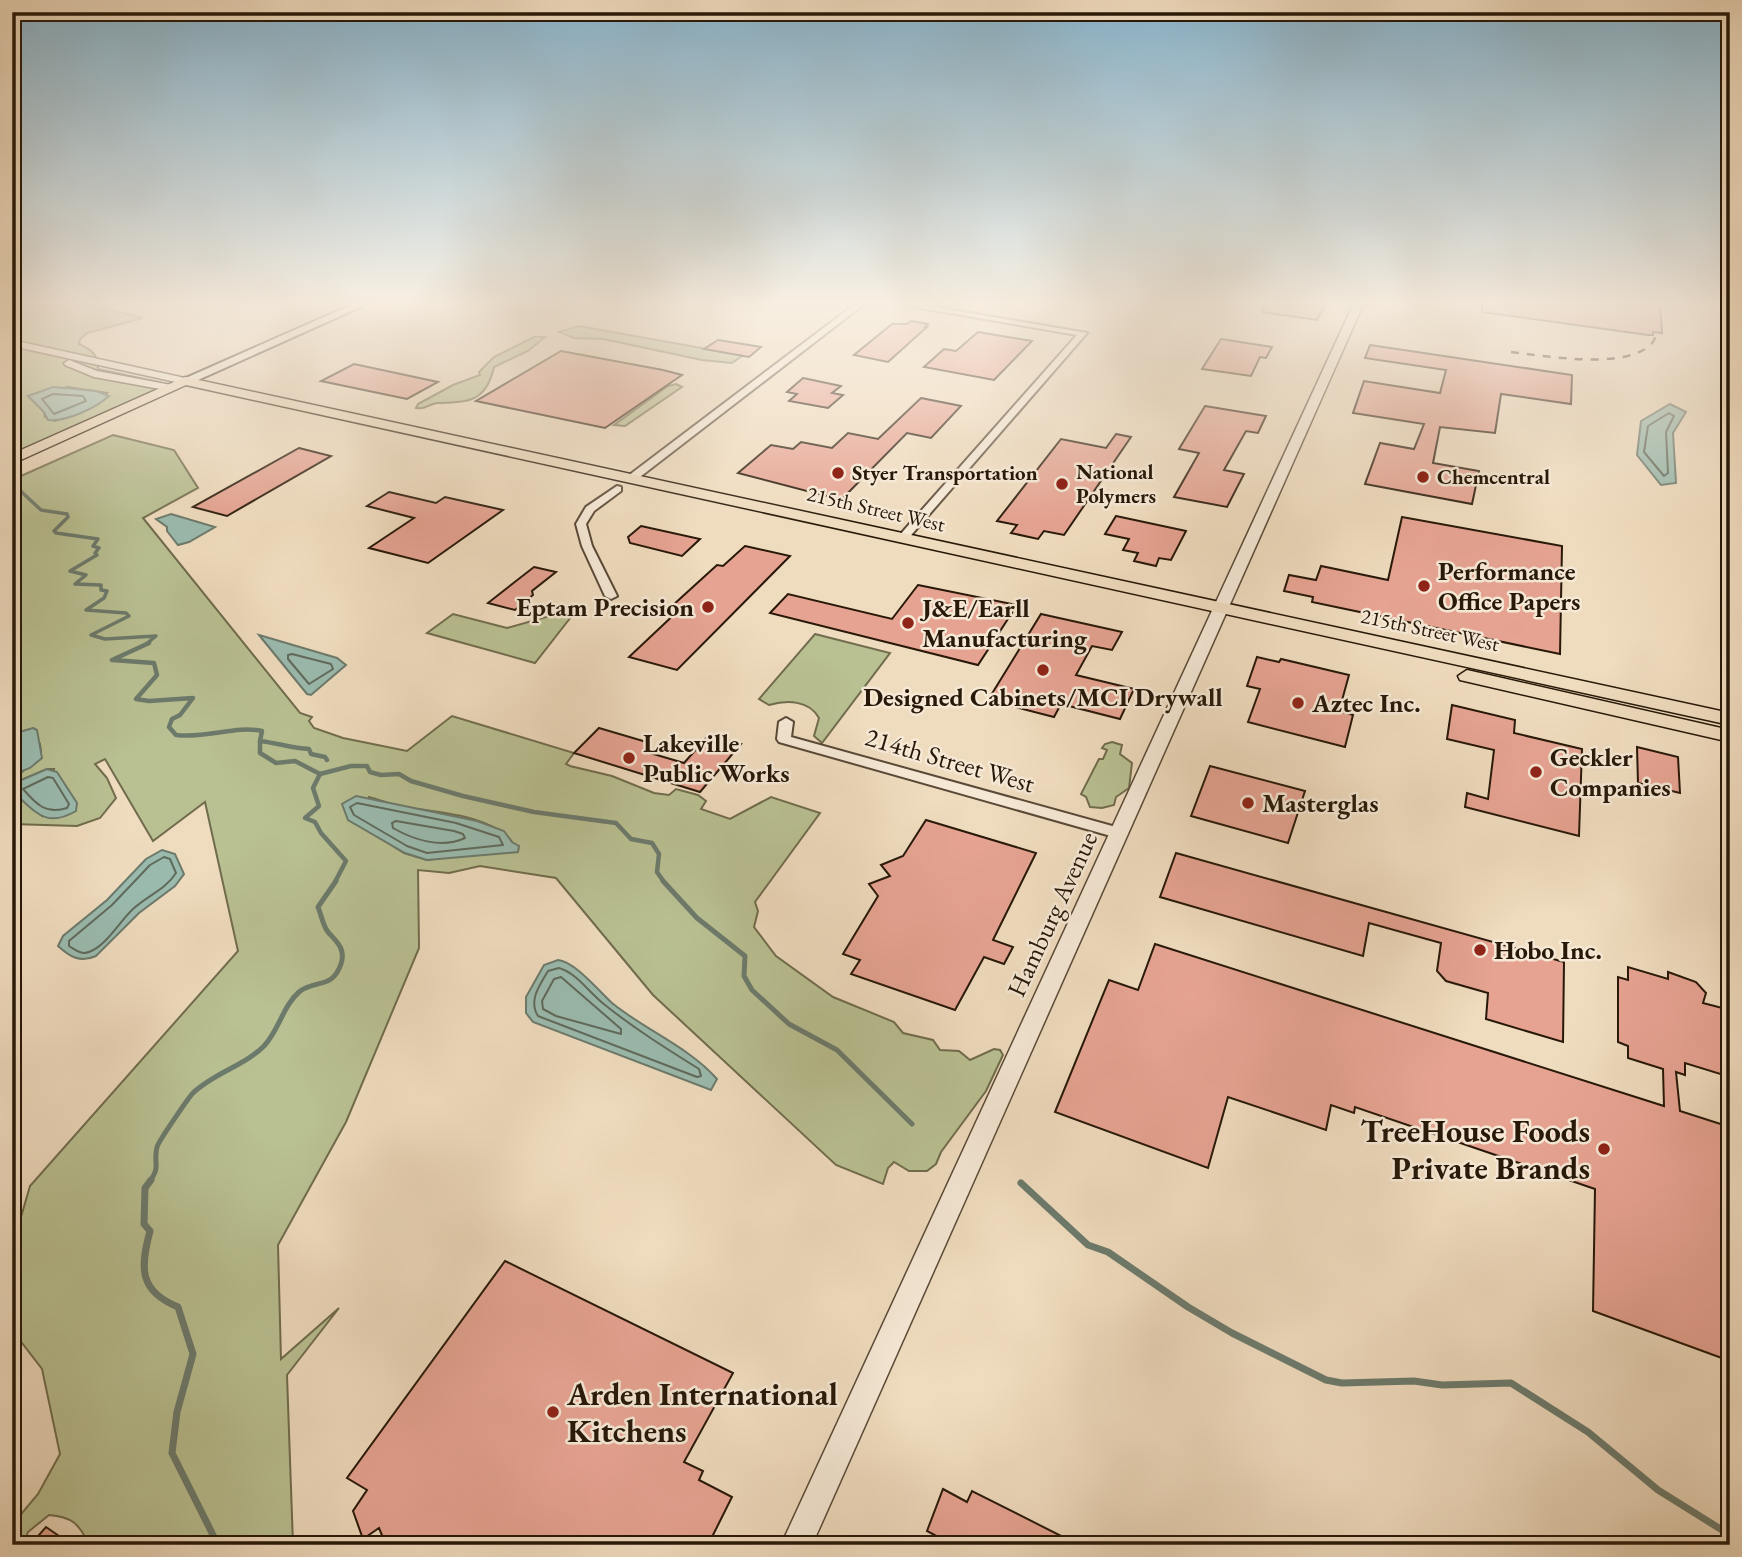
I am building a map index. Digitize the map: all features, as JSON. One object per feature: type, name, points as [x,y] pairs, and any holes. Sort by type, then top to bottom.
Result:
[{"type":"main road","points":[[12,460],[204,378]]},
{"type":"main road","points":[[12,471],[184,386]]},
{"type":"main road","name":"215th Street West","points":[[184,386],[775,510],[1730,736]]},
{"type":"main road","name":"215th Street West","points":[[184,386],[617,489],[1730,719]]},
{"type":"main road","points":[[500,463],[523,464],[603,479],[632,478]]},
{"type":"main road","points":[[617,489],[644,487],[775,510]]},
{"type":"street","points":[[121,378],[184,386]]},
{"type":"street","name":"215th Street West","points":[[151,378],[184,386]]},
{"type":"street","points":[[632,478],[764,378]]},
{"type":"street","points":[[902,539],[1044,378]]},
{"type":"street","name":"Hamburg Avenue","points":[[796,1545],[1324,378]]},
{"type":"street","points":[[611,596],[587,546],[581,524],[590,509],[617,489]]},
{"type":"street","name":"214th Street West","points":[[786,722],[784,739],[1118,833]]},
{"type":"green space","points":[[12,378],[138,378],[168,384],[12,456]],"holes":[[[68,387],[107,393],[91,408],[55,421],[45,417],[44,412],[28,396]]]},
{"type":"green space","points":[[473,378],[490,378],[486,388],[474,398],[416,408],[418,404]]},
{"type":"green space","points":[[676,384],[682,387],[625,426],[614,425],[668,386]]},
{"type":"green space","points":[[113,435],[174,450],[198,488],[143,518],[300,713],[312,717],[309,721],[314,728],[343,738],[407,751],[452,716],[574,753],[566,764],[612,776],[654,793],[669,795],[676,789],[698,795],[706,801],[701,809],[730,819],[771,797],[820,813],[755,902],[758,911],[754,927],[776,956],[833,997],[894,1022],[903,1033],[933,1040],[940,1050],[959,1051],[970,1060],[994,1049],[1000,1050],[1003,1055],[986,1091],[941,1152],[936,1164],[927,1171],[909,1171],[894,1162],[888,1168],[883,1184],[836,1165],[653,995],[556,878],[480,866],[449,873],[418,870],[419,948],[346,1122],[278,1245],[281,1359],[339,1308],[287,1375],[293,1545],[88,1543],[73,1522],[49,1515],[28,1532],[23,1545],[12,1545],[12,1525],[38,1494],[60,1454],[42,1369],[12,1330],[12,1248],[30,1186],[238,951],[205,802],[153,841],[105,759],[95,764],[107,778],[116,798],[100,818],[77,826],[12,824],[12,791],[42,816],[54,769],[47,769],[12,784],[12,775],[22,772],[41,751],[32,729],[12,734],[12,711],[21,706],[21,687],[12,668],[12,480]],"holes":[[[369,797],[395,805],[474,819],[502,832],[512,842],[495,854],[427,860],[404,853],[366,829]]]},
{"type":"green space","points":[[578,608],[535,663],[427,633],[453,614],[507,628]]},
{"type":"green space","points":[[815,634],[890,653],[822,743],[814,736],[819,718],[810,708],[790,702],[769,705],[759,699]]},
{"type":"green space","points":[[1112,742],[1122,745],[1120,754],[1132,763],[1129,788],[1116,797],[1114,805],[1090,807],[1086,797],[1081,794],[1099,759],[1103,759],[1107,750],[1102,748]]},
{"type":"water","points":[[53,387],[96,391],[109,396],[80,413],[63,419],[48,420],[28,396]]},
{"type":"water","points":[[1670,404],[1686,412],[1673,433],[1676,483],[1661,485],[1637,455],[1641,421]]},
{"type":"water","points":[[171,514],[215,527],[189,542],[178,545],[167,527],[156,519]]},
{"type":"water","points":[[259,635],[337,658],[346,665],[311,695],[307,694]]},
{"type":"water","points":[[33,728],[37,730],[42,758],[30,768],[12,775],[12,734]]},
{"type":"water","points":[[47,769],[57,772],[77,803],[76,811],[65,816],[48,818],[34,811],[12,791],[12,784]]},
{"type":"water","points":[[356,796],[477,821],[504,831],[512,842],[519,846],[518,852],[427,860],[405,853],[348,820],[342,804]]},
{"type":"water","points":[[162,850],[175,854],[184,874],[175,886],[139,913],[96,956],[76,958],[58,946],[63,936],[107,900],[146,859]]},
{"type":"water","points":[[558,960],[571,965],[612,1003],[706,1068],[717,1079],[711,1090],[533,1022],[526,1013],[526,997],[544,965]]},
{"type":"building","points":[[327,378],[418,378],[438,382],[407,399],[321,381]]},
{"type":"building","points":[[516,378],[678,378],[605,428],[476,401]]},
{"type":"building","points":[[803,378],[841,386],[832,393],[843,395],[828,408],[789,401],[797,394],[787,392]]},
{"type":"building","points":[[1444,378],[1572,378],[1571,404],[1501,394],[1495,433],[1440,427],[1433,463],[1479,471],[1472,504],[1365,484],[1380,443],[1414,449],[1424,424],[1353,413],[1364,381],[1440,393]]},
{"type":"building","points":[[921,398],[961,406],[931,438],[907,433],[841,500],[738,473],[771,445],[793,449],[801,442],[832,448],[848,433],[878,439]]},
{"type":"building","points":[[1205,406],[1266,416],[1258,433],[1246,431],[1224,470],[1244,474],[1227,507],[1174,497],[1199,453],[1179,449]]},
{"type":"building","name":"National Polymers","points":[[1116,434],[1131,437],[1064,535],[1044,531],[1038,539],[1011,533],[1017,525],[997,521],[1061,439],[1106,448]]},
{"type":"building","points":[[299,448],[331,456],[227,516],[193,507]]},
{"type":"building","points":[[389,492],[436,503],[445,497],[503,510],[428,563],[369,548],[414,518],[367,506]]},
{"type":"building","points":[[1116,516],[1186,531],[1171,560],[1159,558],[1156,566],[1134,561],[1138,553],[1123,550],[1129,539],[1105,534]]},
{"type":"building","name":"Performance Office Papers","points":[[1402,517],[1562,546],[1560,654],[1312,602],[1313,597],[1284,591],[1289,575],[1316,580],[1321,566],[1388,580]]},
{"type":"building","points":[[641,526],[700,539],[682,556],[630,543],[628,537]]},
{"type":"building","name":"Eptam Precision","points":[[745,546],[790,556],[677,670],[629,657],[681,608],[672,606],[717,565],[723,566]]},
{"type":"building","points":[[534,567],[556,572],[532,591],[533,595],[515,610],[488,603]]},
{"type":"building","name":"J&E/Earll Manufacturing","points":[[918,585],[1017,605],[978,665],[770,613],[788,594],[892,619]]},
{"type":"building","name":"Designed Cabinets/MCI Drywall","points":[[1041,614],[1122,632],[1112,650],[1092,646],[1076,675],[1134,689],[1120,719],[1061,704],[1054,717],[988,700]]},
{"type":"building","name":"Aztec Inc.","points":[[1257,657],[1279,662],[1281,659],[1349,675],[1339,711],[1353,715],[1345,747],[1248,722],[1260,689],[1247,686]]},
{"type":"building","name":"Geckler Companies","points":[[1452,705],[1515,720],[1514,733],[1582,749],[1579,836],[1465,807],[1467,793],[1488,799],[1494,750],[1447,739]]},
{"type":"building","name":"Lakeville Public Works","points":[[599,728],[650,743],[643,751],[684,763],[709,735],[741,744],[700,792],[574,753]]},
{"type":"building","points":[[1637,747],[1678,757],[1680,793],[1638,783]]},
{"type":"building","name":"Masterglas","points":[[1210,766],[1305,791],[1288,843],[1191,816]]},
{"type":"building","points":[[926,820],[1036,853],[993,940],[1013,947],[1004,964],[984,957],[955,1010],[851,974],[860,960],[843,954],[878,896],[869,884],[890,876],[881,865],[903,856]]},
{"type":"building","name":"Hobo Inc.","points":[[1176,853],[1564,962],[1563,1042],[1486,1019],[1488,993],[1446,981],[1437,971],[1441,943],[1369,923],[1363,956],[1160,897]]},
{"type":"building","name":"TreeHouse Foods Private Brands","points":[[1155,944],[1664,1106],[1663,1069],[1628,1058],[1628,1046],[1618,1042],[1618,977],[1628,980],[1628,967],[1668,979],[1668,972],[1696,982],[1706,993],[1703,1003],[1730,1010],[1730,1077],[1685,1063],[1685,1075],[1676,1072],[1680,1111],[1730,1127],[1730,1361],[1593,1311],[1595,1189],[1355,1107],[1354,1113],[1331,1105],[1326,1130],[1228,1097],[1208,1168],[1055,1112],[1109,980],[1138,990]]},
{"type":"building","name":"Arden International Kitchens","points":[[505,1261],[733,1373],[684,1462],[703,1471],[699,1480],[732,1497],[708,1545],[386,1545],[379,1528],[363,1539],[353,1511],[367,1490],[347,1478]]},
{"type":"building","points":[[943,1489],[967,1502],[972,1491],[1079,1545],[953,1545],[927,1531]]},
{"type":"building","points":[[46,1527],[72,1545],[30,1545]]},
{"type":"waterway","points":[[12,483],[41,510],[67,514],[68,517],[54,531],[56,533],[98,539],[93,546],[99,548],[95,553],[97,555],[70,571],[86,575],[75,584],[101,585],[101,590],[107,591],[104,598],[86,610],[126,613],[129,616],[91,635],[105,639],[156,636],[145,645]]},
{"type":"waterway","points":[[145,645],[112,660],[154,663],[157,675],[136,699],[149,701],[193,698],[180,715],[172,719],[169,727],[176,735],[252,730],[262,731],[260,741]]},
{"type":"waterway","points":[[260,741],[309,749],[311,754],[325,757],[327,760]]},
{"type":"waterway","points":[[260,741],[260,753],[276,763],[295,761],[320,774]]},
{"type":"waterway","points":[[320,774],[351,766],[367,766],[370,772],[381,775],[399,774],[411,781],[463,796],[534,812],[616,823],[631,839],[652,843],[659,854],[657,872],[664,882]]},
{"type":"waterway","points":[[320,774],[313,788],[319,806],[305,818],[315,822],[321,833],[346,861],[335,882]]},
{"type":"waterway","points":[[150,1181],[156,1168],[157,1147],[193,1093],[256,1053],[269,1040],[289,1004],[299,992],[328,981],[337,972],[342,959],[341,950],[326,929],[318,907],[336,881]]},
{"type":"waterway","points":[[663,881],[697,918],[745,956],[744,976],[752,990],[789,1024],[837,1050],[912,1124]]},
{"type":"waterway","points":[[151,1180],[145,1188],[144,1224],[150,1231],[144,1267],[146,1277],[156,1294],[178,1307],[193,1354],[177,1412],[172,1453],[218,1545]]},
{"type":"waterway","points":[[1021,1183],[1088,1245],[1108,1252],[1188,1307],[1232,1333],[1326,1380],[1342,1383],[1414,1381],[1442,1385],[1511,1383],[1588,1432],[1658,1490],[1730,1535]]},
{"type":"place","name":"Styer Transportation","points":[[838,473]]},
{"type":"place","name":"Chemcentral","points":[[1423,477]]},
{"type":"place","name":"National Polymers","points":[[1062,484]]},
{"type":"place","name":"Performance Office Papers","points":[[1424,586]]},
{"type":"place","name":"Eptam Precision","points":[[708,607]]},
{"type":"place","name":"J&E/Earll Manufacturing","points":[[908,623]]},
{"type":"place","name":"Designed Cabinets/MCI Drywall","points":[[1043,670]]},
{"type":"place","name":"Aztec Inc.","points":[[1298,703]]},
{"type":"place","name":"Lakeville Public Works","points":[[629,758]]},
{"type":"place","name":"Geckler Companies","points":[[1536,772]]},
{"type":"place","name":"Masterglas","points":[[1248,803]]},
{"type":"place","name":"Hobo Inc.","points":[[1480,950]]},
{"type":"place","name":"TreeHouse Foods Private Brands","points":[[1604,1149]]},
{"type":"place","name":"Arden International Kitchens","points":[[553,1412]]}]
